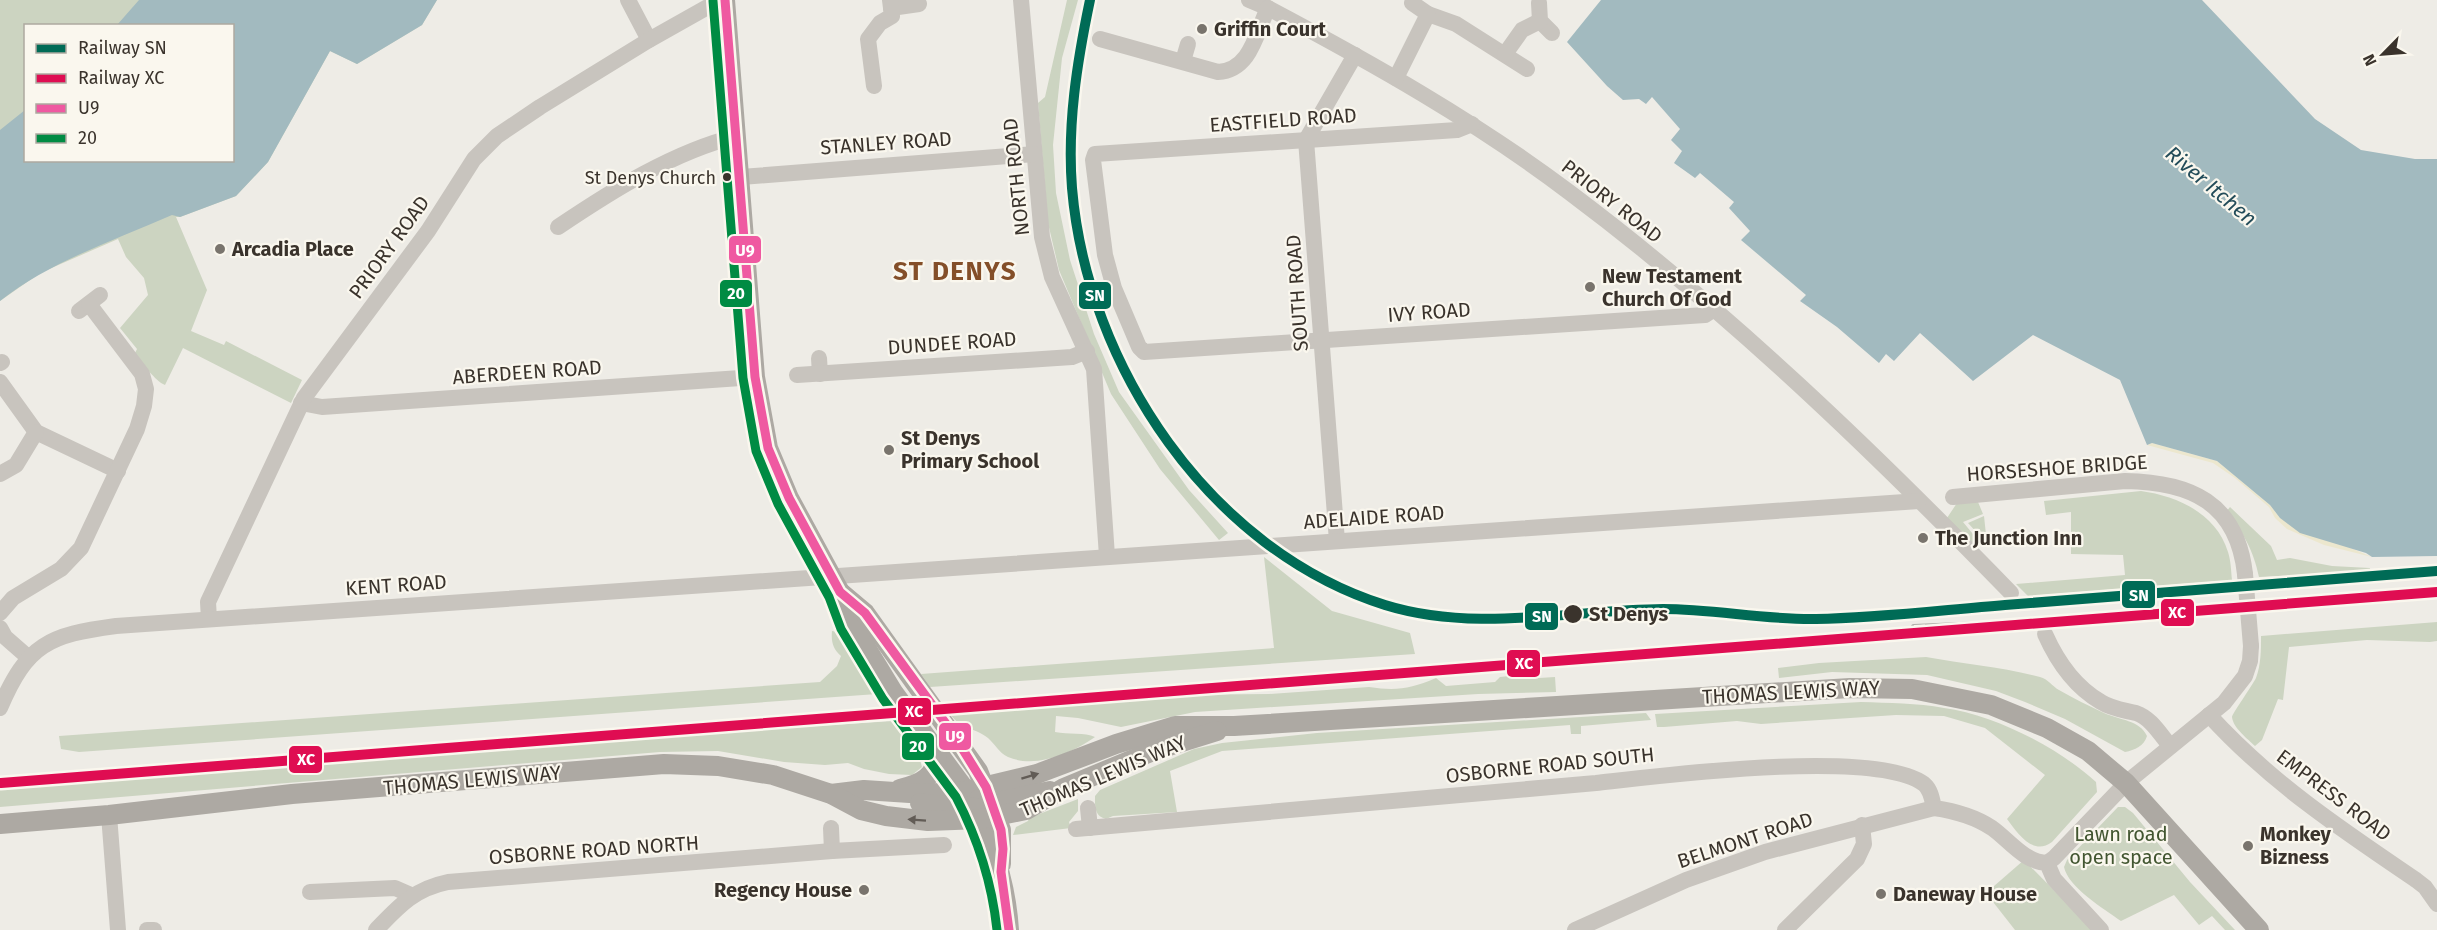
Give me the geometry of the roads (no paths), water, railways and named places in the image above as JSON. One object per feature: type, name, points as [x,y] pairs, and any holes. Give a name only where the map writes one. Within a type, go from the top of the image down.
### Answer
[{"type":"main road","points":[[725,0],[741,177],[755,377],[768,448],[778,474],[836,584],[851,623],[908,713],[937,752],[983,804]]},
{"type":"main road","points":[[836,584],[865,613],[978,771],[983,804],[1000,872],[1009,930]]},
{"type":"main road","name":"THOMAS LEWIS WAY","points":[[831,794],[864,790],[925,794],[983,804],[1037,774],[1175,726],[1234,726],[1830,689],[1912,689],[1991,705],[2018,715],[2088,751],[2126,783],[2259,930]]},
{"type":"main road","name":"THOMAS LEWIS WAY","points":[[0,824],[292,794],[664,764],[746,769],[773,775],[831,794],[861,810],[909,820],[1064,788],[1162,748],[1234,726]]},
{"type":"main road","points":[[889,793],[926,780],[935,767],[937,752]]},
{"type":"street","points":[[628,0],[649,40]]},
{"type":"street","name":"PRIORY ROAD","points":[[209,619],[208,602],[301,403],[340,346],[428,231],[474,159],[485,147],[540,107],[649,40],[720,0]]},
{"type":"street","name":"NORTH ROAD","points":[[1021,0],[1042,237],[1052,276],[1094,369],[1107,556]]},
{"type":"street","name":"PRIORY ROAD","points":[[1249,0],[1268,8],[1396,78],[1472,124],[1569,192],[1714,309],[1862,445],[2011,593]]},
{"type":"street","points":[[1412,3],[1428,14],[1455,24],[1527,69]]},
{"type":"street","points":[[1539,3],[1540,21],[1552,33]]},
{"type":"street","points":[[874,86],[868,39],[880,23],[892,15],[890,4],[919,4]]},
{"type":"street","points":[[1100,39],[1218,72],[1235,69],[1247,55],[1268,8]]},
{"type":"street","points":[[1396,78],[1428,14]]},
{"type":"street","points":[[1505,54],[1522,30],[1540,21]]},
{"type":"street","points":[[1183,61],[1188,44]]},
{"type":"street","points":[[1306,140],[1355,55]]},
{"type":"street","name":"EASTFIELD ROAD","points":[[1144,352],[1139,347],[1128,324],[1105,255],[1093,160],[1095,154],[1457,130],[1472,124]]},
{"type":"street","points":[[558,227],[637,178],[683,155],[737,136]]},
{"type":"street","name":"SOUTH ROAD","points":[[1306,140],[1337,541]]},
{"type":"street","name":"STANLEY ROAD","points":[[741,177],[1034,154]]},
{"type":"street","points":[[0,613],[13,598],[61,570],[71,559],[90,532],[141,417],[146,388],[138,366],[90,303]]},
{"type":"street","name":"IVY ROAD","points":[[1144,352],[1705,315],[1714,309]]},
{"type":"street","name":"DUNDEE ROAD","points":[[797,375],[819,366],[1072,357],[1087,351]]},
{"type":"street","name":"ABERDEEN ROAD","points":[[301,403],[322,407],[755,377]]},
{"type":"street","points":[[0,382],[36,432],[118,471]]},
{"type":"street","points":[[0,474],[16,465],[36,432]]},
{"type":"street","name":"HORSESHOE BRIDGE","points":[[1953,497],[2125,481],[2154,481],[2188,490],[2212,505],[2222,514],[2238,539],[2245,574],[2251,646],[2250,661],[2241,682],[2224,703],[2126,783],[2054,858],[2047,862]]},
{"type":"street","name":"ADELAIDE ROAD","points":[[836,584],[1107,556],[1919,501]]},
{"type":"street","name":"KENT ROAD","points":[[0,708],[9,686],[29,658],[45,643],[75,632],[116,626],[209,619],[836,584]]},
{"type":"street","points":[[0,628],[5,637],[29,658]]},
{"type":"street","points":[[2045,634],[2062,665],[2086,692],[2109,706],[2138,714],[2147,719],[2170,746]]},
{"type":"street","name":"EMPRESS ROAD","points":[[2209,715],[2269,774],[2329,821],[2416,880],[2425,887],[2437,904]]},
{"type":"street","name":"OSBORNE ROAD SOUTH","points":[[1088,808],[1083,829],[1792,766],[1857,767],[1909,778],[1930,790],[1934,808]]},
{"type":"street","points":[[1934,808],[1968,815],[1992,828],[2026,856],[2037,862],[2047,862],[2054,879],[2101,930]]},
{"type":"street","name":"BELMONT ROAD","points":[[1575,930],[1686,880],[1765,852],[1934,808]]},
{"type":"street","points":[[110,814],[118,930]]},
{"type":"street","points":[[1785,930],[1857,859],[1864,844],[1862,825]]},
{"type":"street","points":[[831,828],[832,851]]},
{"type":"street","name":"OSBORNE ROAD NORTH","points":[[376,930],[411,895],[448,882],[832,851],[944,845]]},
{"type":"street","points":[[318,895],[395,888],[411,895]]},
{"type":"street","points":[[147,930],[154,930]]},
{"type":"water","points":[[139,0],[437,0],[422,25],[357,64],[330,51],[268,162],[236,196],[180,217],[172,215],[83,253],[40,274],[0,301],[0,130],[24,111],[24,162],[234,162],[234,24],[118,24]]},
{"type":"water","name":"River Itchen","points":[[1601,0],[2202,0],[2315,119],[2361,150],[2415,159],[2437,159],[2437,556],[2372,557],[2366,553],[2300,533],[2217,461],[2152,443],[2147,445],[2120,380],[2033,335],[1973,381],[1920,333],[1894,361],[1886,354],[1879,363],[1837,327],[1800,301],[1806,295],[1741,240],[1750,231],[1729,208],[1734,202],[1700,173],[1695,178],[1674,163],[1682,151],[1671,140],[1680,129],[1652,97],[1646,104],[1639,99],[1623,100],[1567,42]]},
{"type":"railway","points":[[1914,627],[2163,616],[2253,609]]},
{"type":"rail line","name":"SN","points":[[1090,0],[1074,94],[1071,164],[1072,188],[1083,255],[1103,321],[1131,384],[1168,443],[1213,496],[1264,542],[1322,579],[1385,605],[1453,618],[1523,618],[1663,609],[1816,619],[2437,571]]},
{"type":"rail line","name":"XC","points":[[1,783],[2437,592]]},
{"type":"place","name":"Griffin Court","points":[[1202,29]]},
{"type":"place","name":"St Denys Church","points":[[727,177]]},
{"type":"place","name":"Arcadia Place","points":[[220,249]]},
{"type":"place","name":"New Testament Church Of God","points":[[1590,287]]},
{"type":"place","name":"St Denys Primary School","points":[[889,450]]},
{"type":"place","name":"The Junction Inn","points":[[1923,538]]},
{"type":"place","name":"St Denys","points":[[1573,614]]},
{"type":"place","name":"Monkey Bizness","points":[[2248,846]]},
{"type":"place","name":"Regency House","points":[[864,890]]},
{"type":"place","name":"Daneway House","points":[[1881,894]]},
{"type":"district","name":"ST DENYS","points":[[955,271]]},
{"type":"park label","name":"Lawn road open space","points":[[2121,846]]}]
